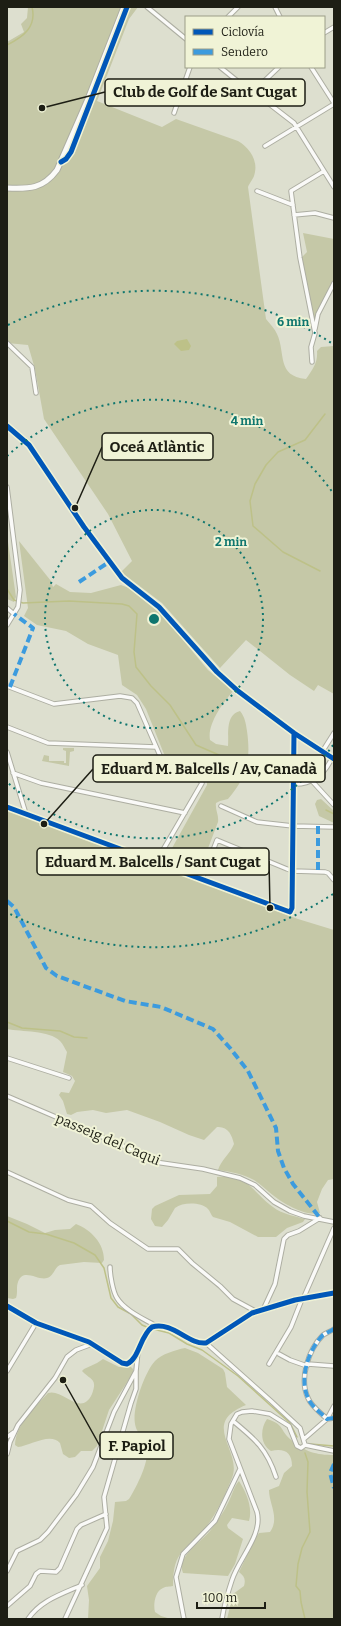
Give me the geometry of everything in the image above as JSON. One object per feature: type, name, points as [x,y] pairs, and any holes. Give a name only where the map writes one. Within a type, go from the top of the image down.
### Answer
[{"type":"street","points":[[7,188],[34,188],[52,178],[57,170],[88,99],[124,7]]},
{"type":"street","points":[[147,7],[185,38]]},
{"type":"street","points":[[229,16],[238,7]]},
{"type":"street","points":[[275,7],[280,16]]},
{"type":"street","points":[[325,32],[334,27]]},
{"type":"street","points":[[174,113],[190,68]]},
{"type":"street","points":[[221,68],[246,88]]},
{"type":"street","points":[[257,88],[278,68]]},
{"type":"street","points":[[265,146],[334,104],[312,68]]},
{"type":"street","points":[[257,88],[250,85],[246,88],[244,94],[248,99],[254,100],[259,96]]},
{"type":"street","points":[[147,87],[179,99]]},
{"type":"street","points":[[257,88],[259,96],[297,126],[334,187]]},
{"type":"street","points":[[315,333],[300,258],[291,191],[324,171]]},
{"type":"street","points":[[257,191],[292,205]]},
{"type":"street","points":[[294,215],[315,213],[334,218]]},
{"type":"street","points":[[312,362],[311,347],[318,314],[334,282]]},
{"type":"street","points":[[7,343],[32,367],[36,393]]},
{"type":"street","points":[[7,426],[29,445],[84,527],[122,578],[159,607],[217,672],[238,691],[294,733],[333,759],[321,775],[312,781],[303,784],[293,784]]},
{"type":"street","points":[[7,487],[20,590],[18,607],[7,625]]},
{"type":"street","points":[[7,608],[14,614]]},
{"type":"street","points":[[7,686],[54,704],[120,696],[132,698],[137,702],[165,768],[172,774],[198,778],[201,780],[201,786],[156,862]]},
{"type":"street","points":[[7,727],[48,743],[156,747]]},
{"type":"street","points":[[7,807],[284,911],[291,911],[293,871],[294,733]]},
{"type":"street","points":[[322,752],[334,733]]},
{"type":"street","points":[[7,752],[26,814]]},
{"type":"street","points":[[13,773],[41,783],[185,813]]},
{"type":"street","points":[[312,781],[334,805]]},
{"type":"street","points":[[220,806],[257,822],[293,826],[334,827]]},
{"type":"street","points":[[202,879],[217,840],[293,871],[325,872],[328,873],[334,880]]},
{"type":"street","points":[[7,1058],[69,1078]]},
{"type":"street","name":"passeig del Caqui","points":[[7,1096],[128,1148],[155,1162],[203,1169],[246,1180],[255,1185],[274,1202],[290,1211],[304,1216],[334,1222]]},
{"type":"street","points":[[7,1172],[68,1200],[91,1206],[110,1223],[148,1248],[178,1249],[233,1299],[257,1312]]},
{"type":"street","points":[[263,1310],[275,1284],[284,1239],[288,1235],[320,1218]]},
{"type":"street","points":[[269,1364],[291,1327],[334,1228]]},
{"type":"street","points":[[110,1268],[110,1275],[117,1298],[152,1327],[168,1328],[197,1342],[206,1343],[271,1400],[300,1428],[305,1445]]},
{"type":"street","points":[[206,1343],[248,1315],[303,1299],[334,1293]]},
{"type":"street","points":[[7,1306],[36,1323],[78,1337],[125,1364],[131,1362],[143,1337],[152,1327]]},
{"type":"street","points":[[7,1371],[36,1323]]},
{"type":"street","points":[[327,1419],[308,1399],[303,1381],[314,1346],[324,1334],[334,1329]]},
{"type":"street","points":[[7,1454],[18,1425],[55,1378],[67,1357],[76,1350],[92,1344]]},
{"type":"street","points":[[65,1619],[107,1528],[104,1497],[136,1389],[139,1346]]},
{"type":"street","points":[[279,1354],[290,1360],[307,1365],[334,1366]]},
{"type":"street","points":[[7,1571],[17,1551],[40,1540],[76,1495],[93,1467],[114,1412],[136,1372]]},
{"type":"street","points":[[304,1439],[327,1419],[334,1406]]},
{"type":"street","points":[[222,1619],[232,1579],[253,1539],[259,1523],[257,1512],[240,1469],[237,1455],[229,1439],[231,1424],[237,1414],[252,1411],[270,1414],[289,1426],[297,1446],[302,1448],[305,1445],[334,1451]]},
{"type":"street","points":[[327,1419],[334,1418]]},
{"type":"street","points":[[233,1421],[256,1439],[271,1461],[276,1477]]},
{"type":"street","points":[[7,1437],[15,1432]]},
{"type":"street","points":[[184,1619],[176,1577],[183,1554],[214,1522],[240,1469]]},
{"type":"street","points":[[7,1606],[30,1586],[36,1574],[40,1571],[56,1572],[60,1568],[77,1529],[81,1525],[106,1514]]},
{"type":"street","points":[[28,1619],[34,1610],[46,1601],[82,1584]]},
{"type":"shaded area","points":[[28,7],[138,7],[129,19],[97,101],[162,127],[176,119],[238,141],[250,151],[254,160],[255,170],[248,187],[266,319],[274,328],[280,341],[286,368],[290,373],[297,377],[306,379],[316,362],[317,351],[321,347],[334,346],[334,694],[318,685],[314,691],[290,675],[246,640],[220,668],[162,603],[121,572],[132,561],[108,514],[44,419],[35,369],[28,345],[7,343],[7,42],[24,32],[21,24],[27,18]]},
{"type":"shaded area","points":[[303,233],[334,239],[334,283],[318,314],[315,333],[302,257],[307,252]]},
{"type":"shaded area","points":[[187,339],[191,346],[189,350],[181,351],[174,344],[177,341]]},
{"type":"shaded area","points":[[7,535],[16,597],[14,602],[7,599]]},
{"type":"shaded area","points":[[19,541],[51,581],[53,587],[56,584],[70,592],[91,593],[121,585],[129,588],[163,616],[208,670],[233,691],[213,721],[210,740],[216,744],[228,746],[230,721],[235,713],[240,711],[247,728],[248,759],[240,783],[228,799],[216,803],[218,822],[199,872],[166,859],[207,785],[205,774],[201,771],[188,771],[180,768],[164,754],[146,709],[137,695],[122,685],[118,655],[88,644],[66,631],[37,625],[24,616],[28,608]]},
{"type":"shaded area","points":[[63,748],[74,748],[74,751],[70,752],[69,766],[42,761],[44,755],[49,756],[49,761],[64,761],[64,763],[66,763],[66,751],[63,750]]},
{"type":"shaded area","points":[[321,799],[334,811],[334,823],[319,816],[315,804],[317,800]]},
{"type":"shaded area","points":[[7,810],[298,919],[334,930],[334,1179],[328,1180],[322,1189],[317,1202],[320,1213],[309,1213],[296,1209],[278,1199],[250,1178],[218,1170],[234,1144],[231,1134],[224,1128],[217,1127],[204,1140],[127,1110],[106,1113],[93,1110],[77,1112],[71,1115],[67,1114],[63,1101],[59,1095],[61,1092],[69,1093],[75,1081],[72,1076],[63,1072],[67,1052],[60,1041],[55,1037],[42,1033],[7,1029]]},
{"type":"shaded area","points":[[217,1177],[228,1177],[243,1181],[280,1211],[305,1219],[303,1222],[287,1228],[276,1237],[258,1237],[230,1222],[213,1217],[209,1210],[201,1205],[187,1204],[175,1208],[162,1227],[155,1226],[151,1219],[152,1209],[155,1206],[179,1195],[210,1194],[217,1186]]},
{"type":"shaded area","points":[[7,1216],[45,1233],[55,1230],[70,1229],[76,1224],[87,1230],[96,1238],[102,1248],[104,1260],[102,1263],[84,1262],[60,1265],[51,1276],[47,1278],[23,1275],[18,1282],[16,1298],[7,1298]]},
{"type":"shaded area","points":[[185,1348],[198,1353],[223,1369],[227,1387],[246,1405],[232,1412],[226,1420],[224,1429],[234,1468],[232,1478],[210,1522],[178,1557],[175,1565],[173,1586],[164,1587],[156,1595],[154,1606],[155,1612],[161,1616],[171,1619],[88,1619],[89,1600],[87,1586],[100,1568],[100,1557],[108,1541],[113,1521],[115,1502],[126,1501],[129,1499],[145,1465],[147,1454],[146,1444],[138,1432],[135,1424],[135,1410],[143,1382],[155,1361],[161,1356]]},
{"type":"shaded area","points":[[103,1359],[119,1367],[130,1366],[133,1369],[133,1373],[109,1410],[97,1446],[92,1451],[81,1451],[75,1457],[69,1458],[63,1454],[60,1443],[51,1439],[40,1440],[18,1447],[15,1445],[16,1437],[22,1423],[48,1393],[60,1394],[77,1403],[88,1401],[94,1389],[94,1382],[82,1371]]},
{"type":"shaded area","points":[[267,1419],[279,1425],[290,1439],[306,1450],[334,1455],[334,1619],[227,1619],[233,1594],[244,1586],[244,1578],[239,1572],[255,1539],[259,1533],[270,1532],[273,1527],[274,1516],[269,1490],[279,1486],[284,1473],[292,1466],[291,1457],[289,1454],[280,1450],[271,1451],[267,1448],[263,1440],[262,1432]]},
{"type":"shaded area","points":[[239,1481],[248,1500],[250,1516],[249,1521],[232,1518],[227,1525],[228,1528],[243,1539],[235,1564],[228,1576],[183,1573],[183,1561],[186,1556],[190,1550],[210,1531],[226,1506]]},
{"type":"waterway","points":[[7,45],[23,35],[31,26],[33,14],[32,7]]},
{"type":"waterway","points":[[320,571],[283,552],[253,526],[250,501],[255,484],[266,465],[278,452],[305,440],[325,414]]},
{"type":"waterway","points":[[7,589],[14,600],[23,603],[69,601],[122,604],[129,606],[137,614],[134,652],[136,667],[151,686],[170,705],[196,745],[219,755],[227,761],[233,774]]},
{"type":"waterway","points":[[326,810],[334,814]]},
{"type":"waterway","points":[[7,1022],[22,1028],[60,1031],[74,1037],[87,1038]]},
{"type":"waterway","points":[[7,1221],[29,1232],[46,1234],[74,1243],[95,1255],[104,1268],[111,1298],[118,1307],[131,1314],[142,1325],[149,1328]]},
{"type":"waterway","points":[[153,1329],[169,1333],[187,1344],[202,1350],[238,1376],[290,1423],[297,1437]]},
{"type":"waterway","points":[[310,1444],[334,1446]]},
{"type":"waterway","points":[[305,1453],[308,1462],[307,1492],[310,1532],[302,1548],[298,1564],[296,1586],[300,1591],[305,1619]]},
{"type":"marked path","points":[[79,582],[109,562]]},
{"type":"marked path","points":[[10,687],[33,628],[14,614]]},
{"type":"marked path","points":[[318,826],[318,871]]},
{"type":"marked path","points":[[7,901],[14,907],[46,968],[57,976],[125,1001],[161,1007],[213,1029],[248,1071],[276,1128],[278,1151],[284,1168],[293,1184],[320,1218]]},
{"type":"marked path","points":[[334,1329],[323,1335],[313,1348],[306,1365],[304,1382],[305,1390],[311,1404],[327,1419],[334,1418]]},
{"type":"marked path","points":[[334,1464],[330,1473],[334,1488]]},
{"type":"cycle path","points":[[61,162],[66,159],[71,152],[127,7]]},
{"type":"cycle path","points":[[7,426],[29,445],[84,527],[122,578],[159,607],[217,672],[238,691],[294,733],[334,759]]},
{"type":"cycle path","points":[[7,807],[290,912],[292,908],[294,733]]},
{"type":"cycle path","points":[[7,1306],[36,1323],[89,1342],[122,1363],[127,1364],[134,1357],[145,1336],[152,1327],[167,1327],[199,1343],[206,1343],[252,1313],[295,1300],[334,1293]]},
{"type":"place","name":"Club de Golf de Sant Cugat","points":[[42,108]]},
{"type":"place","name":"Oceá Atlàntic","points":[[75,508]]},
{"type":"place","name":"Eduard M. Balcells / Av, Canadà","points":[[44,824]]},
{"type":"place","name":"Eduard M. Balcells / Sant Cugat","points":[[270,908]]},
{"type":"place","name":"F. Papiol","points":[[63,1380]]}]
